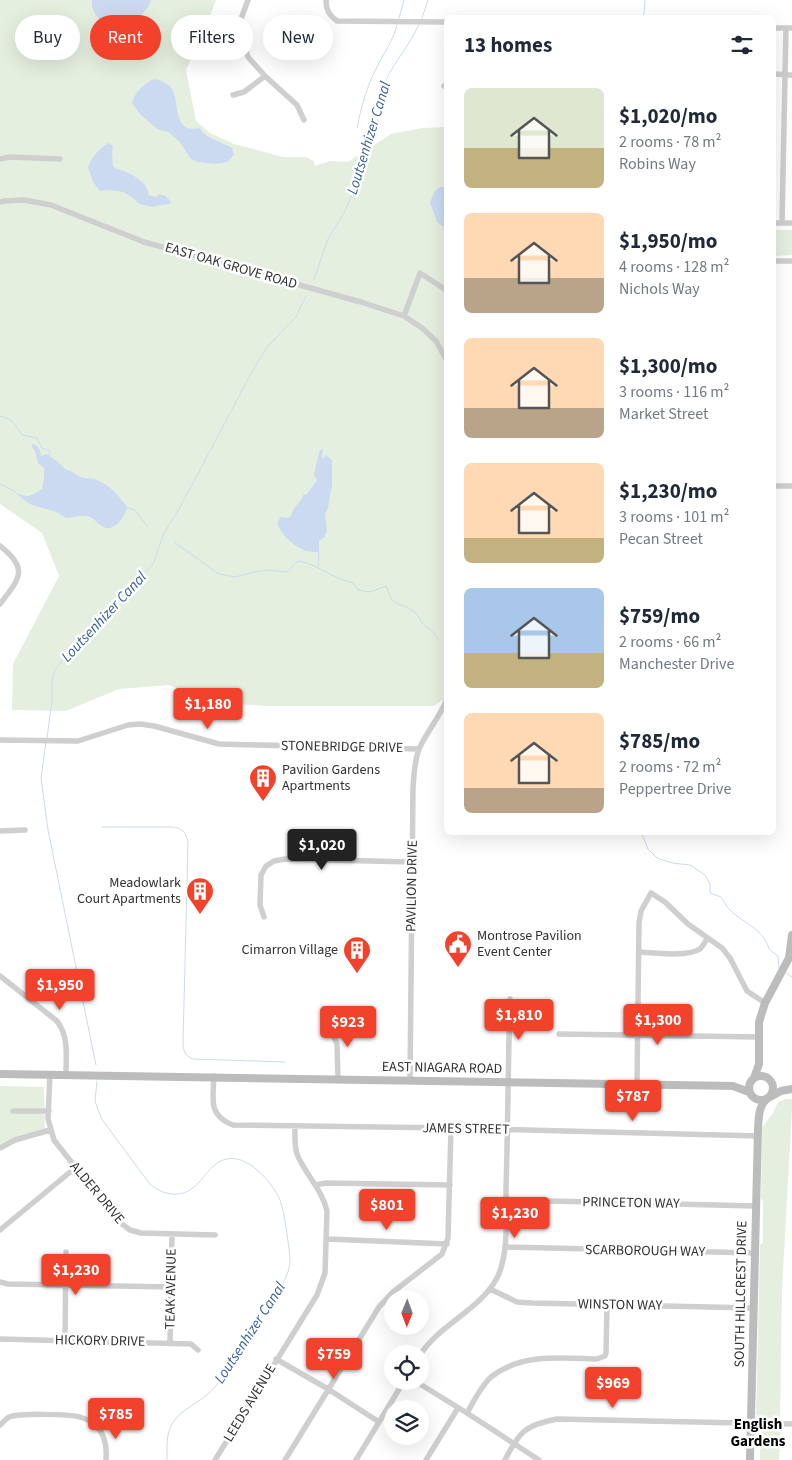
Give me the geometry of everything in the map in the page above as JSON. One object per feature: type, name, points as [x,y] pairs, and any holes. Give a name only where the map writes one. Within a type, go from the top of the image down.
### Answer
[{"type":"street","points":[[248,0],[241,19],[241,36],[248,57],[297,106],[304,120]]},
{"type":"street","points":[[326,0],[326,8],[330,16],[337,21],[444,22]]},
{"type":"street","points":[[776,28],[789,28],[784,75],[782,223]]},
{"type":"street","points":[[776,74],[792,75]]},
{"type":"street","points":[[233,95],[244,92],[265,76]]},
{"type":"street","points":[[784,149],[792,149]]},
{"type":"street","points":[[0,159],[10,157],[60,159]]},
{"type":"street","name":"EAST OAK GROVE ROAD","points":[[0,202],[24,200],[51,205],[144,242],[361,302],[404,316],[422,328],[436,341],[444,355]]},
{"type":"street","points":[[776,223],[792,224]]},
{"type":"street","points":[[776,261],[792,261]]},
{"type":"street","points":[[404,316],[420,273],[444,289]]},
{"type":"street","points":[[776,486],[792,486]]},
{"type":"street","points":[[0,546],[12,555],[19,575],[15,584],[0,604]]},
{"type":"street","name":"PAVILION DRIVE","points":[[410,1080],[414,769],[419,749],[444,706]]},
{"type":"street","name":"STONEBRIDGE DRIVE","points":[[0,740],[78,741],[128,725],[140,724],[219,744],[419,749]]},
{"type":"street","points":[[0,831],[25,830]]},
{"type":"street","points":[[264,917],[260,905],[261,875],[266,866],[274,861],[285,859],[413,862]]},
{"type":"street","points":[[636,1084],[639,924],[641,911],[651,893],[665,902],[707,939],[722,948],[730,958],[747,991],[765,1003]]},
{"type":"street","points":[[792,935],[789,958],[765,1003],[759,1022],[758,1068],[749,1085],[750,1094],[757,1100],[769,1098],[781,1091],[792,1088]]},
{"type":"street","points":[[639,952],[692,952],[701,948],[707,939]]},
{"type":"street","points":[[0,976],[57,1021],[62,1028],[66,1037],[66,1074]]},
{"type":"street","points":[[426,1345],[490,1289],[502,1266],[505,1247],[510,999]]},
{"type":"street","points":[[328,1024],[337,1044],[338,1079]]},
{"type":"street","points":[[559,1034],[758,1037]]},
{"type":"street","points":[[759,1058],[773,1090],[769,1098]]},
{"type":"street","name":"EAST NIAGARA ROAD","points":[[0,1074],[214,1076],[733,1086],[753,1079]]},
{"type":"street","name":"ALDER DRIVE","points":[[50,1074],[50,1130],[54,1140],[117,1220],[130,1230],[141,1233],[215,1235]]},
{"type":"street","name":"JAMES STREET","points":[[214,1076],[216,1114],[223,1121],[233,1125],[758,1132]]},
{"type":"street","points":[[753,1079],[761,1076],[781,1086],[792,1088]]},
{"type":"street","name":"EAST NIAGARA ROAD","points":[[733,1086],[750,1094]]},
{"type":"street","name":"SOUTH HILLCREST DRIVE","points":[[750,1094],[757,1112],[758,1132],[750,1460]]},
{"type":"street","name":"SOUTH HILLCREST DRIVE","points":[[758,1132],[761,1107],[769,1098]]},
{"type":"street","points":[[13,1111],[49,1111]]},
{"type":"street","name":"LEEDS AVENUE","points":[[215,1460],[317,1295],[325,1273],[327,1211],[325,1201],[301,1163],[297,1153],[295,1126]]},
{"type":"street","points":[[285,1460],[379,1306],[393,1292],[442,1254],[447,1244],[451,1128]]},
{"type":"street","points":[[0,1148],[15,1140],[50,1130]]},
{"type":"street","points":[[0,1230],[75,1168]]},
{"type":"street","points":[[315,1185],[326,1183],[450,1185]]},
{"type":"street","name":"PRINCETON WAY","points":[[506,1200],[756,1206]]},
{"type":"street","name":"TEAK AVENUE","points":[[170,1343],[172,1234]]},
{"type":"street","points":[[327,1239],[447,1244]]},
{"type":"street","name":"SCARBOROUGH WAY","points":[[505,1247],[754,1253]]},
{"type":"street","points":[[65,1340],[66,1252]]},
{"type":"street","points":[[0,1282],[8,1284],[171,1287]]},
{"type":"street","name":"WINSTON WAY","points":[[490,1289],[517,1302],[753,1308]]},
{"type":"street","points":[[468,1413],[490,1378],[504,1369],[521,1362],[536,1359],[597,1359],[604,1356],[606,1348],[607,1305]]},
{"type":"street","name":"HICKORY DRIVE","points":[[0,1339],[191,1344],[198,1350]]},
{"type":"street","points":[[276,1359],[328,1389],[379,1422]]},
{"type":"street","points":[[356,1460],[399,1390]]},
{"type":"street","points":[[429,1390],[539,1460]]},
{"type":"street","points":[[426,1460],[458,1408]]},
{"type":"street","points":[[0,1425],[8,1418],[20,1415],[73,1416],[89,1420],[98,1427],[103,1435],[107,1450],[106,1460]]},
{"type":"street","points":[[504,1460],[513,1444],[528,1427],[540,1422],[556,1419],[792,1424]]},
{"type":"green space","points":[[0,0],[216,0],[210,15],[171,15],[171,60],[191,60],[186,70],[196,121],[210,133],[234,144],[283,157],[306,157],[314,161],[315,166],[330,161],[348,162],[391,134],[422,128],[444,127],[444,699],[434,706],[267,706],[210,702],[169,685],[119,689],[66,711],[12,710],[13,664],[59,576],[42,533],[0,504]]},
{"type":"green space","points":[[776,230],[792,230],[792,255],[776,256]]},
{"type":"green space","points":[[0,1086],[44,1087],[45,1129],[17,1137],[0,1146]]},
{"type":"green space","points":[[792,1099],[792,1110],[782,1290],[780,1419],[760,1418],[756,1415],[760,1245],[763,1242],[763,1201],[761,1198],[762,1128],[773,1113],[778,1102]]},
{"type":"green space","points":[[763,1428],[780,1428],[779,1460],[760,1460],[760,1439]]},
{"type":"water","points":[[92,0],[151,0],[148,7],[141,15],[96,15]]},
{"type":"water","points":[[154,79],[160,80],[172,89],[181,123],[185,127],[191,129],[199,128],[207,136],[232,148],[234,155],[227,162],[216,164],[198,162],[191,159],[179,141],[168,132],[157,129],[141,115],[132,103],[133,99],[146,83]]},
{"type":"water","points":[[109,143],[113,146],[113,166],[140,180],[146,186],[149,195],[156,197],[159,194],[166,196],[171,202],[153,207],[139,204],[123,192],[100,191],[93,182],[88,167],[96,153]]},
{"type":"water","points":[[440,187],[444,187],[444,227],[437,222],[430,202],[435,191]]},
{"type":"water","points":[[32,444],[38,447],[41,456],[46,454],[66,470],[83,478],[95,479],[113,491],[127,507],[120,521],[113,527],[106,528],[88,516],[66,518],[26,502],[14,491],[25,496],[34,494],[42,489],[44,477],[44,468],[38,463]]},
{"type":"water","points":[[323,449],[322,458],[326,455],[332,460],[332,485],[328,508],[325,514],[327,531],[324,538],[319,540],[319,552],[309,552],[288,540],[277,522],[281,517],[288,518],[291,516],[303,495],[307,494],[317,480],[314,475],[317,459],[320,450]]},
{"type":"waterway","points":[[399,18],[404,0]]},
{"type":"waterway","name":"Loutsenhizer Canal","points":[[422,18],[428,0]]},
{"type":"waterway","points":[[643,15],[645,0]]},
{"type":"waterway","name":"Loutsenhizer Canal","points":[[314,279],[328,239],[344,213],[360,176],[387,90],[385,82],[419,24]]},
{"type":"waterway","points":[[357,128],[369,85],[397,25]]},
{"type":"waterway","name":"Loutsenhizer Canal","points":[[47,738],[52,700],[52,679],[55,670],[153,564],[164,533],[178,511],[253,370],[267,347],[296,317],[306,296]]},
{"type":"waterway","points":[[0,416],[13,422],[22,435],[37,438],[42,448],[49,450],[48,457]]},
{"type":"waterway","points":[[0,484],[14,491]]},
{"type":"waterway","points":[[125,507],[135,510],[148,527]]},
{"type":"waterway","points":[[174,542],[219,574],[235,577],[267,570],[287,572],[298,561],[353,583],[358,590],[370,592],[386,586],[392,600],[417,614],[422,623],[438,639]]},
{"type":"waterway","points":[[318,567],[319,552]]},
{"type":"waterway","name":"Loutsenhizer Canal","points":[[46,742],[41,778],[48,830],[96,1065]]},
{"type":"waterway","points":[[102,827],[172,827],[183,831],[186,836],[188,842],[183,1043],[186,1054],[192,1059],[285,1062]]},
{"type":"waterway","points":[[642,835],[648,849],[657,858],[672,863],[690,865],[705,875],[710,884],[710,893],[721,897],[735,915],[763,936],[769,949],[778,956],[779,968]]},
{"type":"waterway","points":[[785,972],[792,977]]},
{"type":"waterway","name":"Loutsenhizer Canal","points":[[97,1081],[95,1101],[101,1118],[153,1187],[170,1194],[188,1191],[218,1162],[232,1158],[249,1164],[265,1177],[280,1200],[284,1217],[290,1259],[288,1272],[282,1285],[219,1382],[208,1394],[179,1415],[171,1426],[168,1434],[167,1460]]},
{"type":"place","name":"Pavilion Gardens Apartments","points":[[263,802]]},
{"type":"place","name":"Meadowlark Court Apartments","points":[[200,915]]},
{"type":"place","name":"Montrose Pavilion Event Center","points":[[458,968]]},
{"type":"place","name":"Cimarron Village","points":[[357,974]]},
{"type":"district","name":"English Gardens","points":[[758,1432]]}]
